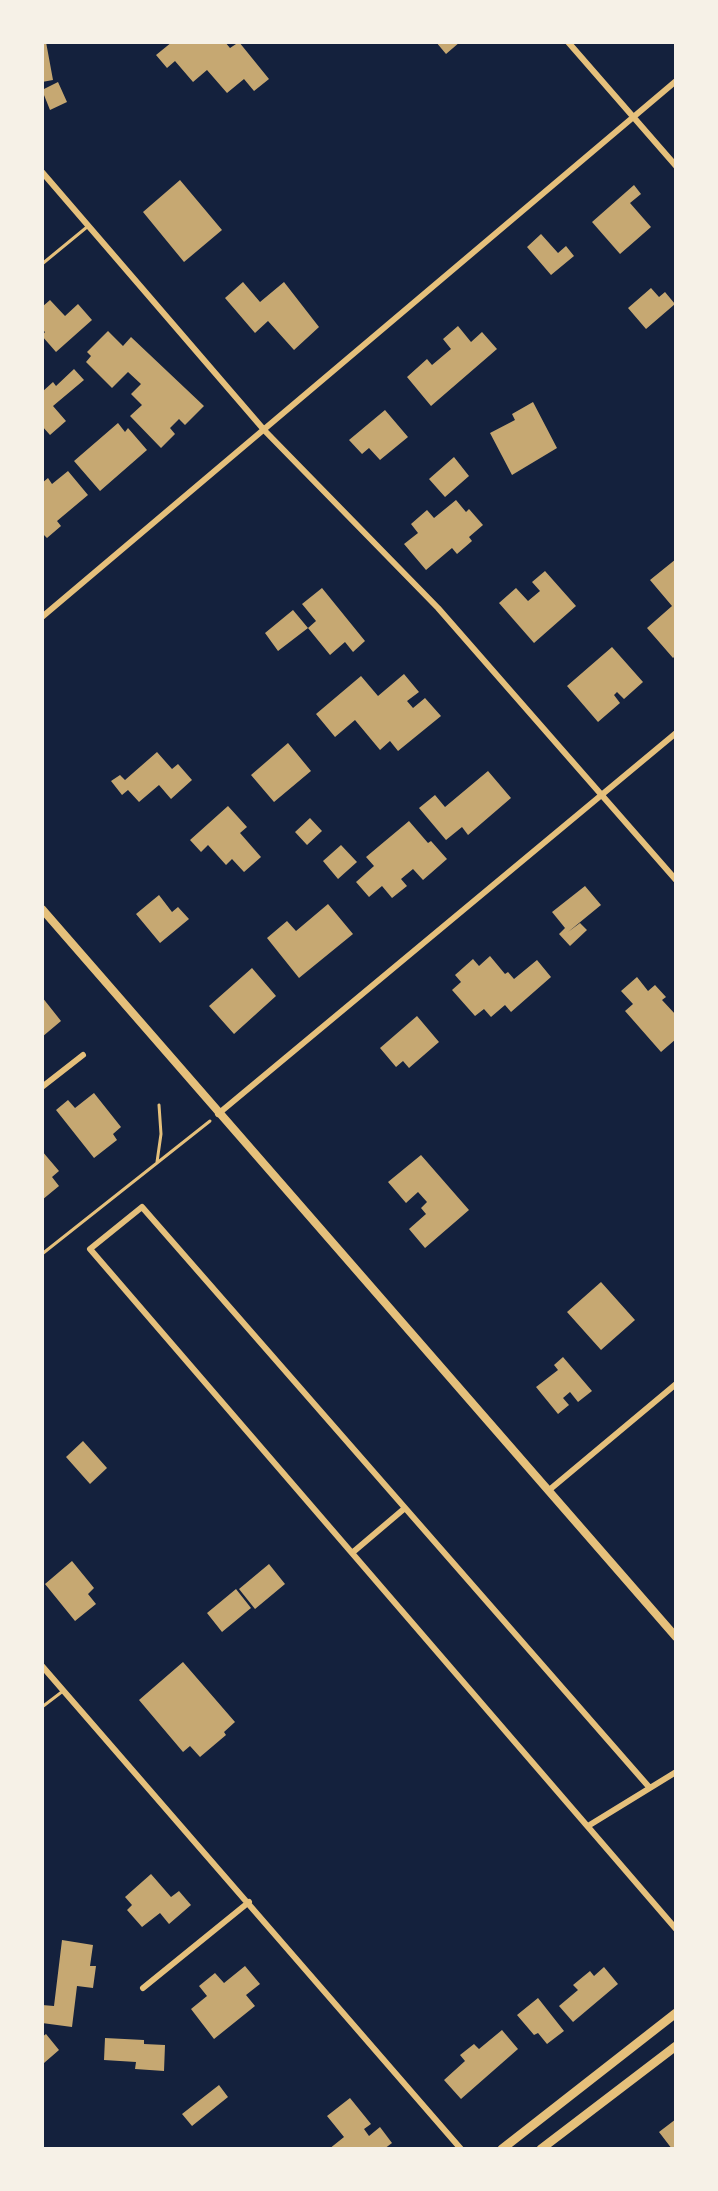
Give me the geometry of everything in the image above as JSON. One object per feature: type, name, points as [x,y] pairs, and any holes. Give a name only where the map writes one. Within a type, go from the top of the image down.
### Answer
[{"type":"main road","points":[[502,2149],[676,2013]]},
{"type":"main road","points":[[541,2149],[676,2046]]},
{"type":"street","points":[[568,42],[676,166]]},
{"type":"street","points":[[42,617],[265,431],[676,81]]},
{"type":"street","points":[[42,172],[265,431],[438,608],[676,880]]},
{"type":"street","points":[[218,1114],[676,733]]},
{"type":"street","points":[[42,909],[218,1114],[676,1637]]},
{"type":"street","points":[[42,1087],[83,1055]]},
{"type":"street","points":[[649,1787],[142,1207],[90,1249],[676,1929]]},
{"type":"street","points":[[548,1491],[676,1384]]},
{"type":"street","points":[[352,1553],[405,1508]]},
{"type":"street","points":[[42,1666],[461,2149]]},
{"type":"street","points":[[588,1826],[676,1772]]},
{"type":"street","points":[[143,1988],[249,1902]]},
{"type":"lane","points":[[42,264],[88,225]]},
{"type":"lane","points":[[42,1707],[63,1691]]},
{"type":"path","points":[[157,1162],[161,1134],[159,1105]]},
{"type":"path","points":[[42,1254],[218,1114]]},
{"type":"building","points":[[42,42],[46,42],[53,80],[42,82]]},
{"type":"building","points":[[172,42],[225,42],[230,48],[239,42],[269,79],[254,91],[244,79],[227,93],[207,70],[193,82],[175,61],[167,68],[156,55]]},
{"type":"building","points":[[436,42],[460,42],[446,54]]},
{"type":"building","points":[[58,82],[67,102],[50,110],[42,90]]},
{"type":"building","points":[[180,180],[222,230],[184,262],[143,212]]},
{"type":"building","points":[[634,185],[641,194],[630,203],[651,227],[620,254],[592,222]]},
{"type":"building","points":[[541,234],[558,253],[566,246],[574,256],[551,275],[527,247]]},
{"type":"building","points":[[243,282],[260,302],[284,282],[319,327],[294,350],[268,321],[255,333],[225,298]]},
{"type":"building","points":[[651,288],[659,297],[665,292],[675,304],[646,329],[628,308]]},
{"type":"building","points":[[50,300],[65,316],[78,304],[92,320],[56,352],[42,336],[45,332],[42,329],[42,307]]},
{"type":"building","points":[[458,326],[471,342],[482,332],[497,349],[431,406],[407,377],[427,359],[432,365],[451,349],[443,339]]},
{"type":"building","points":[[108,331],[123,346],[131,337],[204,406],[185,425],[179,419],[170,428],[175,434],[161,448],[130,416],[142,405],[131,394],[141,384],[128,372],[112,388],[86,362],[91,356],[87,352]]},
{"type":"building","points":[[74,369],[84,380],[53,406],[66,421],[50,435],[42,426],[42,392],[53,382],[56,386]]},
{"type":"building","points":[[533,402],[557,448],[512,475],[490,433],[515,420],[512,414]]},
{"type":"building","points":[[385,410],[408,437],[380,460],[369,448],[362,454],[349,440]]},
{"type":"building","points":[[118,423],[125,432],[128,428],[147,450],[100,491],[74,461]]},
{"type":"building","points":[[454,457],[469,476],[445,497],[429,479]]},
{"type":"building","points":[[68,471],[88,495],[57,521],[61,526],[47,538],[42,533],[42,483],[48,478],[52,484]]},
{"type":"building","points":[[456,500],[466,512],[469,509],[483,525],[469,537],[472,541],[457,554],[452,548],[426,570],[404,544],[418,533],[411,524],[427,510],[434,518]]},
{"type":"building","points":[[676,559],[676,655],[673,658],[647,628],[672,606],[650,580]]},
{"type":"building","points":[[545,571],[576,606],[534,643],[499,603],[516,588],[528,601],[540,591],[532,582]]},
{"type":"building","points":[[322,588],[365,641],[353,652],[345,642],[330,655],[308,628],[316,621],[302,604]]},
{"type":"building","points":[[293,610],[308,628],[278,651],[265,633]]},
{"type":"building","points":[[612,647],[643,682],[624,699],[617,692],[614,695],[620,703],[598,722],[567,686]]},
{"type":"building","points":[[404,674],[419,692],[407,701],[413,708],[425,698],[441,716],[398,751],[390,741],[380,750],[355,720],[335,737],[316,714],[361,676],[378,696]]},
{"type":"building","points":[[288,743],[311,771],[274,802],[251,775]]},
{"type":"building","points":[[157,752],[172,769],[178,764],[192,780],[171,799],[159,785],[139,802],[128,790],[122,795],[111,781],[120,775],[125,780]]},
{"type":"building","points":[[488,771],[511,798],[468,835],[462,827],[446,840],[419,808],[435,795],[445,807]]},
{"type":"building","points":[[228,806],[247,827],[240,833],[261,857],[244,872],[232,859],[226,865],[208,845],[201,852],[190,840]]},
{"type":"building","points":[[310,818],[322,831],[307,845],[295,832]]},
{"type":"building","points":[[409,821],[428,843],[431,841],[447,859],[423,880],[413,869],[401,879],[407,886],[392,898],[382,886],[369,897],[356,882],[374,866],[366,857]]},
{"type":"building","points":[[341,845],[357,862],[338,879],[323,861]]},
{"type":"building","points":[[585,886],[601,905],[568,932],[580,923],[587,930],[570,946],[559,934],[565,928],[552,912]]},
{"type":"building","points":[[159,895],[172,912],[178,907],[189,919],[160,943],[136,914]]},
{"type":"building","points":[[328,904],[353,934],[299,978],[267,938],[287,921],[296,931]]},
{"type":"building","points":[[490,956],[505,974],[508,972],[514,979],[537,960],[551,977],[511,1012],[505,1005],[491,1017],[484,1009],[475,1016],[452,990],[461,982],[455,975],[473,959],[479,966]]},
{"type":"building","points":[[252,968],[276,996],[234,1034],[209,1006]]},
{"type":"building","points":[[637,977],[648,991],[655,985],[666,997],[662,1000],[676,1015],[676,1039],[661,1052],[625,1011],[633,1004],[621,991]]},
{"type":"building","points":[[42,997],[61,1021],[42,1037]]},
{"type":"building","points":[[417,1016],[439,1042],[409,1068],[403,1061],[396,1067],[380,1048]]},
{"type":"building","points":[[94,1093],[121,1127],[113,1134],[117,1140],[94,1158],[56,1110],[68,1100],[75,1108]]},
{"type":"building","points":[[42,1151],[59,1171],[52,1177],[59,1186],[42,1200]]},
{"type":"building","points":[[421,1155],[469,1210],[425,1248],[409,1229],[426,1214],[421,1208],[427,1202],[418,1192],[406,1203],[388,1182]]},
{"type":"building","points":[[601,1282],[635,1320],[601,1350],[567,1312]]},
{"type":"building","points":[[563,1357],[592,1391],[578,1402],[570,1392],[563,1398],[569,1405],[558,1414],[536,1387],[558,1370],[554,1365]]},
{"type":"building","points":[[83,1441],[107,1468],[90,1484],[66,1457]]},
{"type":"building","points":[[72,1561],[94,1588],[88,1594],[96,1604],[75,1621],[45,1584]]},
{"type":"building","points":[[269,1564],[285,1584],[255,1609],[239,1589]]},
{"type":"building","points":[[236,1589],[251,1608],[222,1632],[207,1613]]},
{"type":"building","points":[[183,1662],[235,1722],[224,1732],[226,1735],[200,1757],[190,1746],[183,1752],[139,1700]]},
{"type":"building","points":[[151,1874],[171,1897],[179,1891],[191,1905],[169,1924],[160,1913],[142,1927],[127,1910],[132,1905],[125,1897]]},
{"type":"building","points":[[62,1940],[93,1945],[90,1966],[96,1966],[93,1988],[77,1986],[72,2027],[42,2023],[42,2005],[54,2006]]},
{"type":"building","points":[[245,1966],[260,1984],[246,1995],[255,2006],[214,2039],[191,2009],[207,1996],[199,1986],[215,1973],[224,1983]]},
{"type":"building","points":[[604,1967],[618,1984],[573,2022],[559,2006],[578,1990],[573,1985],[590,1971],[594,1976]]},
{"type":"building","points":[[538,1998],[564,2031],[547,2044],[538,2033],[534,2035],[517,2015]]},
{"type":"building","points":[[502,2030],[518,2049],[461,2099],[444,2080],[465,2061],[460,2055],[474,2044],[479,2049]]},
{"type":"building","points":[[46,2034],[59,2050],[44,2063],[42,2037]]},
{"type":"building","points":[[105,2038],[144,2040],[144,2044],[165,2045],[164,2071],[135,2069],[136,2062],[104,2060]]},
{"type":"building","points":[[219,2085],[228,2097],[192,2126],[182,2114]]},
{"type":"building","points":[[350,2098],[371,2124],[364,2129],[369,2136],[380,2127],[392,2143],[384,2149],[329,2149],[344,2137],[327,2116]]},
{"type":"building","points":[[676,2119],[676,2149],[672,2149],[659,2132]]}]
